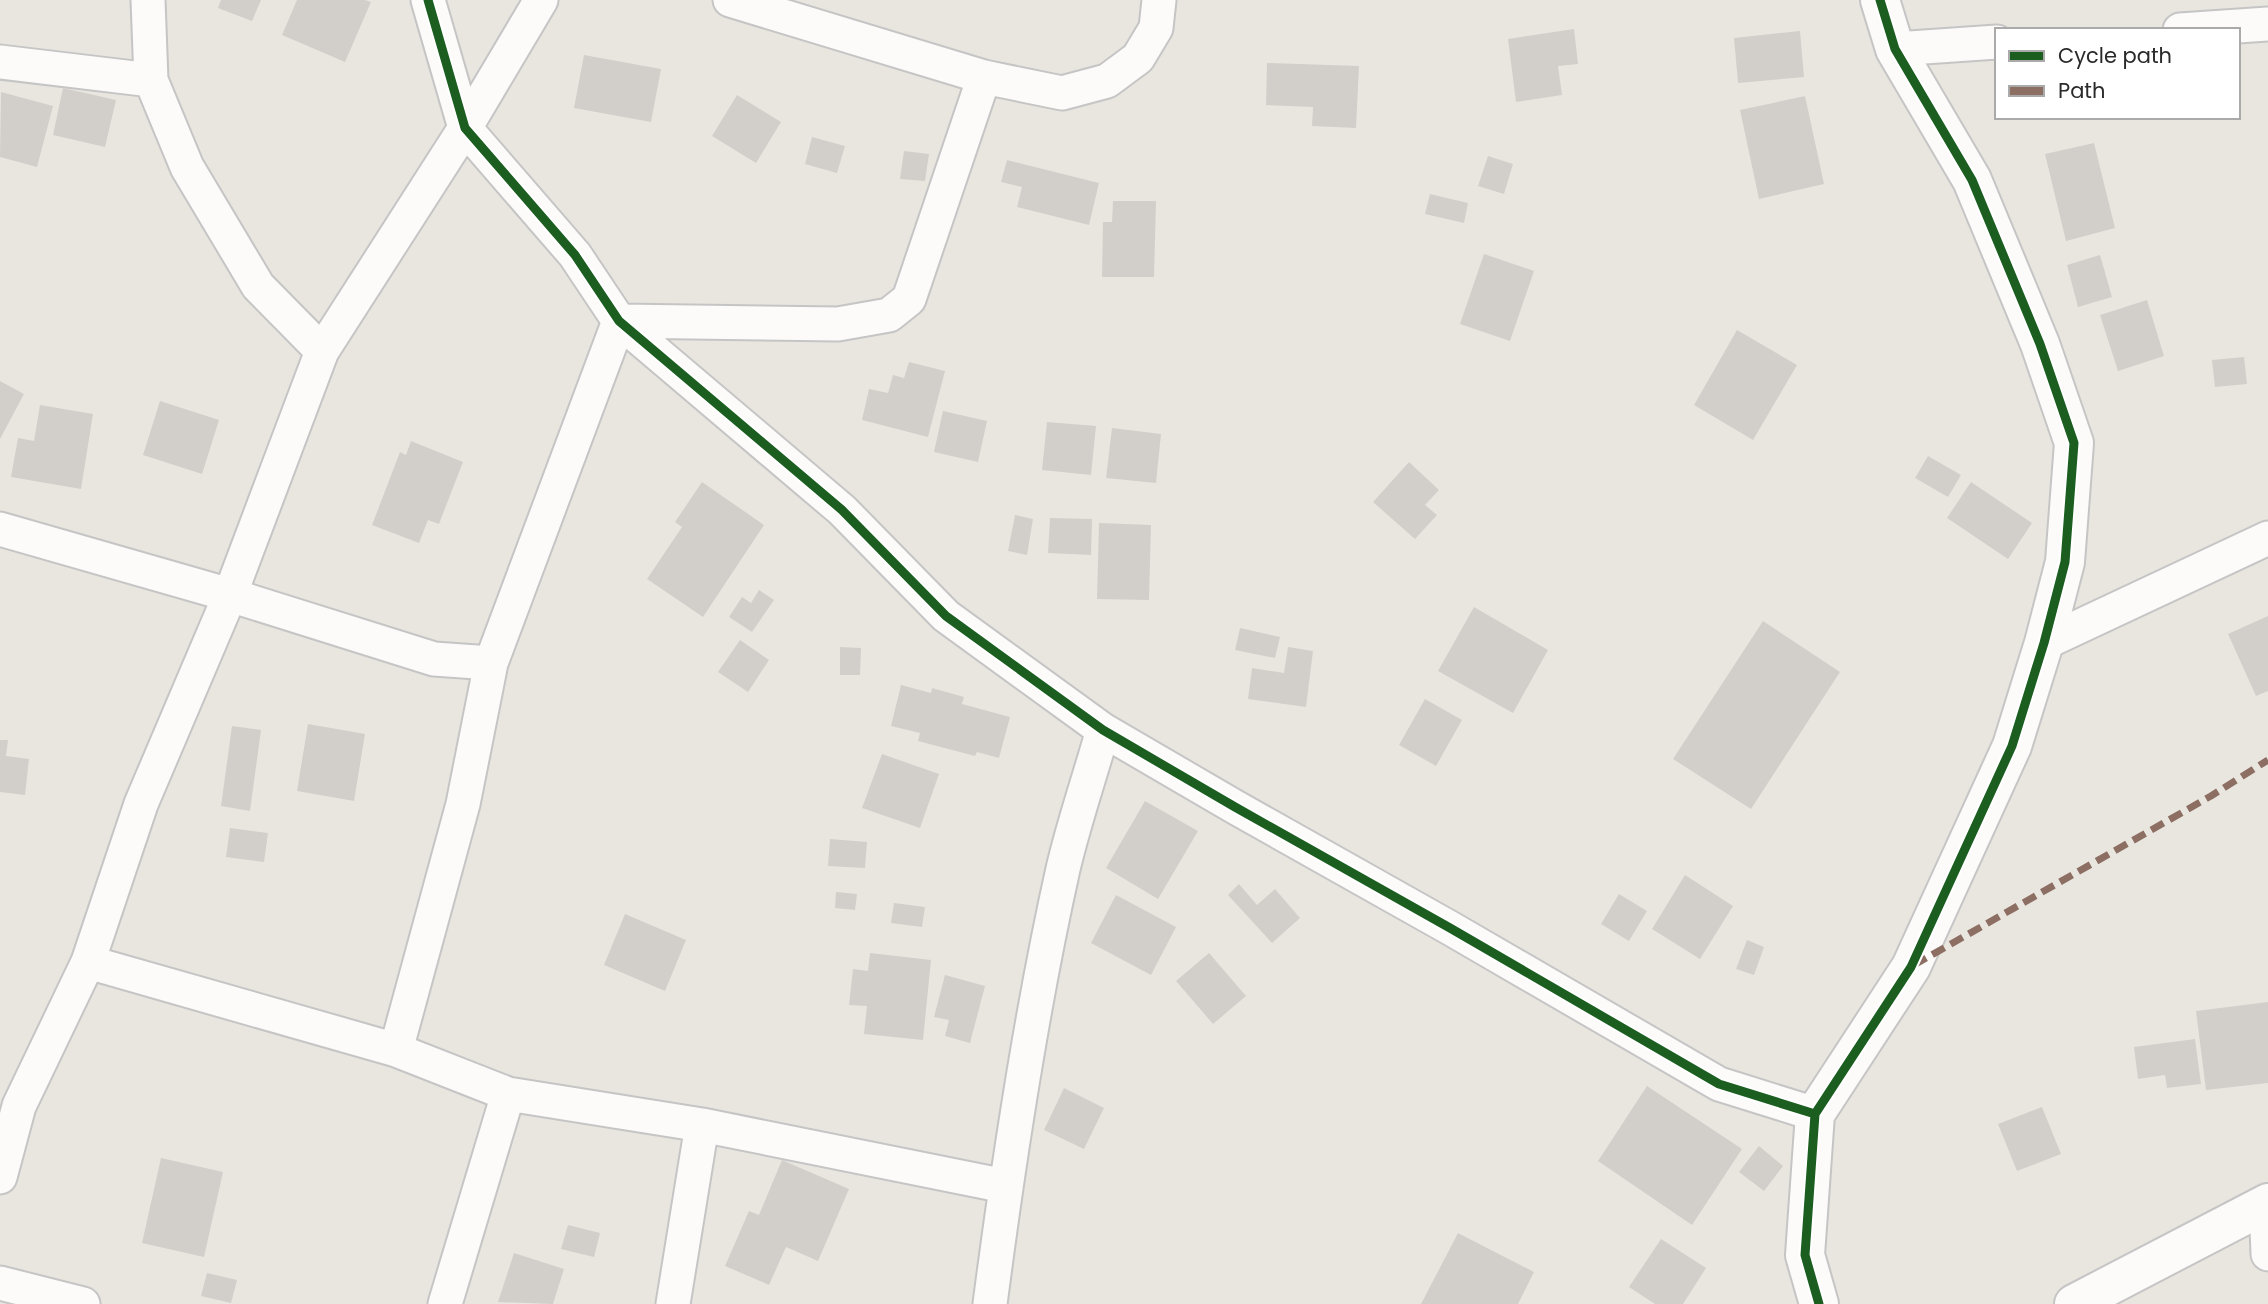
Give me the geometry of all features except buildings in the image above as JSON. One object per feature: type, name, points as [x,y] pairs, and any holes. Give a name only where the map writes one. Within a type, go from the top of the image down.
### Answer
[{"type":"street","points":[[148,0],[151,80],[187,167],[258,286],[322,351]]},
{"type":"street","points":[[428,0],[465,128],[575,255],[619,321],[842,510],[946,615],[1103,730],[1719,1084],[1815,1114]]},
{"type":"street","points":[[0,1177],[19,1106],[88,962],[141,804],[230,595],[322,351],[465,128],[541,0]]},
{"type":"street","points":[[730,0],[984,77],[1062,93],[1107,81],[1138,58],[1156,28],[1159,0]]},
{"type":"street","points":[[1819,1304],[1805,1255],[1815,1114],[1911,967],[2011,746],[2044,643],[2065,562],[2074,443],[2040,344],[1972,180],[1895,49],[1880,0]]},
{"type":"street","points":[[2209,28],[2268,24]]},
{"type":"street","points":[[1895,49],[1995,42]]},
{"type":"street","points":[[0,62],[151,80]]},
{"type":"street","points":[[619,321],[838,324],[890,315],[909,299],[984,77]]},
{"type":"street","points":[[396,1050],[463,804],[491,663],[619,321]]},
{"type":"street","points":[[0,529],[230,595],[434,659],[491,663]]},
{"type":"street","points":[[2044,643],[2268,538]]},
{"type":"street","points":[[990,1304],[1005,1186],[1064,867],[1103,730]]},
{"type":"street","points":[[88,962],[396,1050],[508,1094],[702,1125],[1005,1186]]},
{"type":"street","points":[[445,1304],[508,1094]]},
{"type":"street","points":[[673,1304],[702,1125]]},
{"type":"street","points":[[2074,1304],[2267,1203],[2268,1254]]},
{"type":"street","points":[[0,1283],[83,1304]]},
{"type":"marked path","points":[[1914,965],[2211,796],[2268,760]]},
{"type":"cycle path","points":[[428,0],[465,128],[575,255],[619,321],[842,510],[946,616],[1103,730],[1235,807],[1719,1084],[1815,1114]]},
{"type":"cycle path","points":[[1819,1304],[1805,1255],[1815,1114],[1911,967],[2012,746],[2044,643],[2065,562],[2074,443],[2040,344],[1972,180],[1895,49],[1880,0]]}]
